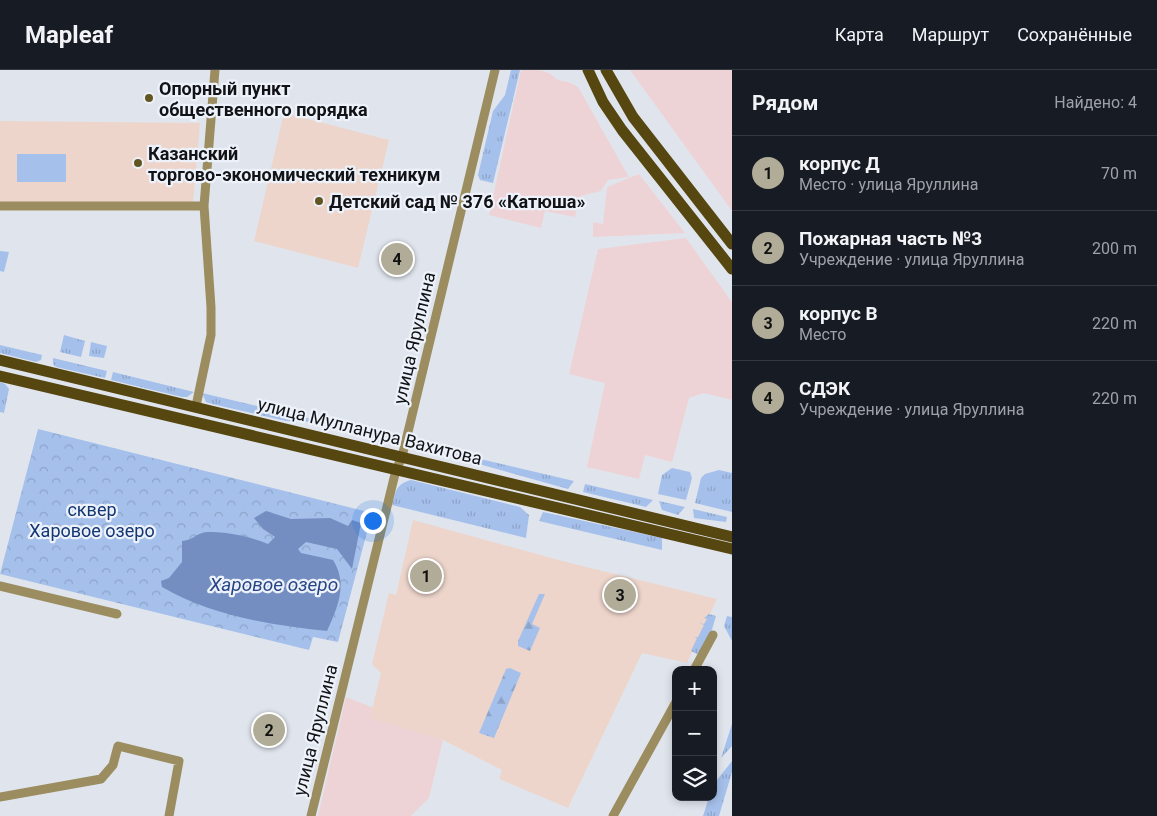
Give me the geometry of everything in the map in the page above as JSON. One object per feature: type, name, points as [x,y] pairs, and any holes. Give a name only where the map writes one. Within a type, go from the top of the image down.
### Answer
[{"type":"main road","points":[[588,70],[603,102],[622,130],[732,269]]},
{"type":"main road","points":[[606,70],[634,117],[732,244]]},
{"type":"main road","name":"улица Мулланура Вахитова","points":[[0,360],[732,537]]},
{"type":"main road","name":"улица Мулланура Вахитова","points":[[0,376],[732,549]]},
{"type":"street","points":[[196,406],[211,335],[211,307],[204,206],[215,70]]},
{"type":"street","name":"улица Яруллина","points":[[311,816],[396,470],[402,457],[495,70]]},
{"type":"street","points":[[0,206],[204,206]]},
{"type":"street","points":[[0,586],[117,614]]},
{"type":"street","points":[[696,666],[713,635]]},
{"type":"street","points":[[613,816],[672,709]]},
{"type":"street","points":[[0,797],[101,779],[113,765],[118,746],[179,761],[168,816]]},
{"type":"shaded area","points":[[521,70],[539,70],[549,73],[558,80],[578,87],[629,177],[608,180],[601,191],[580,196],[575,217],[545,211],[541,228],[489,215]]},
{"type":"shaded area","points":[[630,70],[732,70],[732,211]]},
{"type":"shaded area","name":"Детский сад № 376 «Катюша»","points":[[284,113],[389,140],[358,268],[254,241]]},
{"type":"shaded area","points":[[0,121],[200,123],[193,202],[0,202]]},
{"type":"shaded area","points":[[639,174],[685,233],[593,237],[593,222],[603,224],[607,187]]},
{"type":"shaded area","points":[[686,238],[732,302],[732,400],[704,393],[689,398],[672,462],[645,455],[639,479],[587,467],[605,383],[569,374],[598,249]]},
{"type":"shaded area","points":[[413,520],[566,562],[717,599],[687,663],[642,653],[568,808],[499,779],[502,770],[443,740],[370,718],[381,673],[372,664],[389,593],[396,595]]},
{"type":"shaded area","points":[[346,697],[374,708],[370,718],[443,740],[429,798],[411,816],[318,816]]},
{"type":"green space","points":[[511,70],[520,70],[493,183],[480,180],[478,175],[493,111],[505,95]]},
{"type":"green space","points":[[17,154],[66,154],[66,182],[17,182]]},
{"type":"green space","points":[[0,251],[9,252],[4,272],[0,271]]},
{"type":"green space","points":[[64,335],[85,341],[81,357],[60,352]]},
{"type":"green space","points":[[91,342],[107,346],[104,358],[89,356]]},
{"type":"green space","points":[[0,345],[42,355],[41,360],[36,362],[0,353]]},
{"type":"green space","points":[[53,358],[107,371],[105,378],[56,367],[53,364]]},
{"type":"green space","points":[[113,372],[194,392],[187,397],[182,397],[111,380]]},
{"type":"green space","points":[[0,382],[9,389],[4,413],[0,412]]},
{"type":"green space","points":[[202,393],[312,419],[312,422],[286,421],[212,404],[206,402]]},
{"type":"green space","name":"сквер Харовое озеро","points":[[38,429],[372,513],[338,642],[313,637],[309,650],[0,574]]},
{"type":"green space","points":[[354,429],[399,438],[386,444],[353,433]]},
{"type":"green space","points":[[438,449],[574,481],[568,489],[440,453]]},
{"type":"green space","points":[[672,468],[690,472],[692,478],[686,500],[658,494],[662,475]]},
{"type":"green space","points":[[719,470],[732,473],[732,512],[695,503],[701,478],[705,474]]},
{"type":"green space","points":[[411,480],[520,507],[529,515],[526,538],[392,505],[399,486]]},
{"type":"green space","points":[[585,484],[653,500],[646,507],[583,492]]},
{"type":"green space","points":[[659,501],[685,507],[678,515],[662,510]]},
{"type":"green space","points":[[693,509],[727,517],[726,522],[694,518]]},
{"type":"green space","points":[[543,512],[662,538],[662,550],[539,521]]},
{"type":"green space","points":[[539,594],[545,594],[532,624],[540,628],[530,651],[518,646],[518,641]]},
{"type":"green space","points":[[709,614],[716,616],[711,633],[699,655],[691,651],[697,638],[694,637],[698,637],[704,625],[699,623],[704,624],[707,619],[704,618]]},
{"type":"green space","points":[[727,616],[732,617],[732,641],[724,626]]},
{"type":"green space","points":[[510,668],[521,673],[494,738],[479,733],[506,669]]},
{"type":"green space","points":[[732,724],[732,746],[721,758]]},
{"type":"green space","points":[[732,761],[732,772],[719,816],[703,816],[708,801],[717,801],[717,780]]},
{"type":"water","name":"Харовое озеро","points":[[266,511],[291,519],[330,518],[348,526],[352,520],[361,523],[352,569],[337,549],[306,542],[298,549],[301,553],[333,560],[338,569],[341,587],[340,596],[327,631],[242,618],[201,605],[162,587],[161,581],[169,578],[182,562],[182,541],[189,540],[201,533],[231,534],[268,544],[275,537],[263,529],[254,518]]},
{"type":"place","name":"Опорный пункт общественного порядка","points":[[149,98]]},
{"type":"place","name":"Казанский торгово-экономический техникум","points":[[138,163]]},
{"type":"place","name":"Детский сад № 376 «Катюша»","points":[[319,201]]},
{"type":"place","name":"СДЭК","points":[[397,259]]},
{"type":"place","name":"корпус Д","points":[[426,576]]},
{"type":"place","name":"корпус В","points":[[620,595]]},
{"type":"place","name":"Пожарная часть №3","points":[[269,730]]}]
